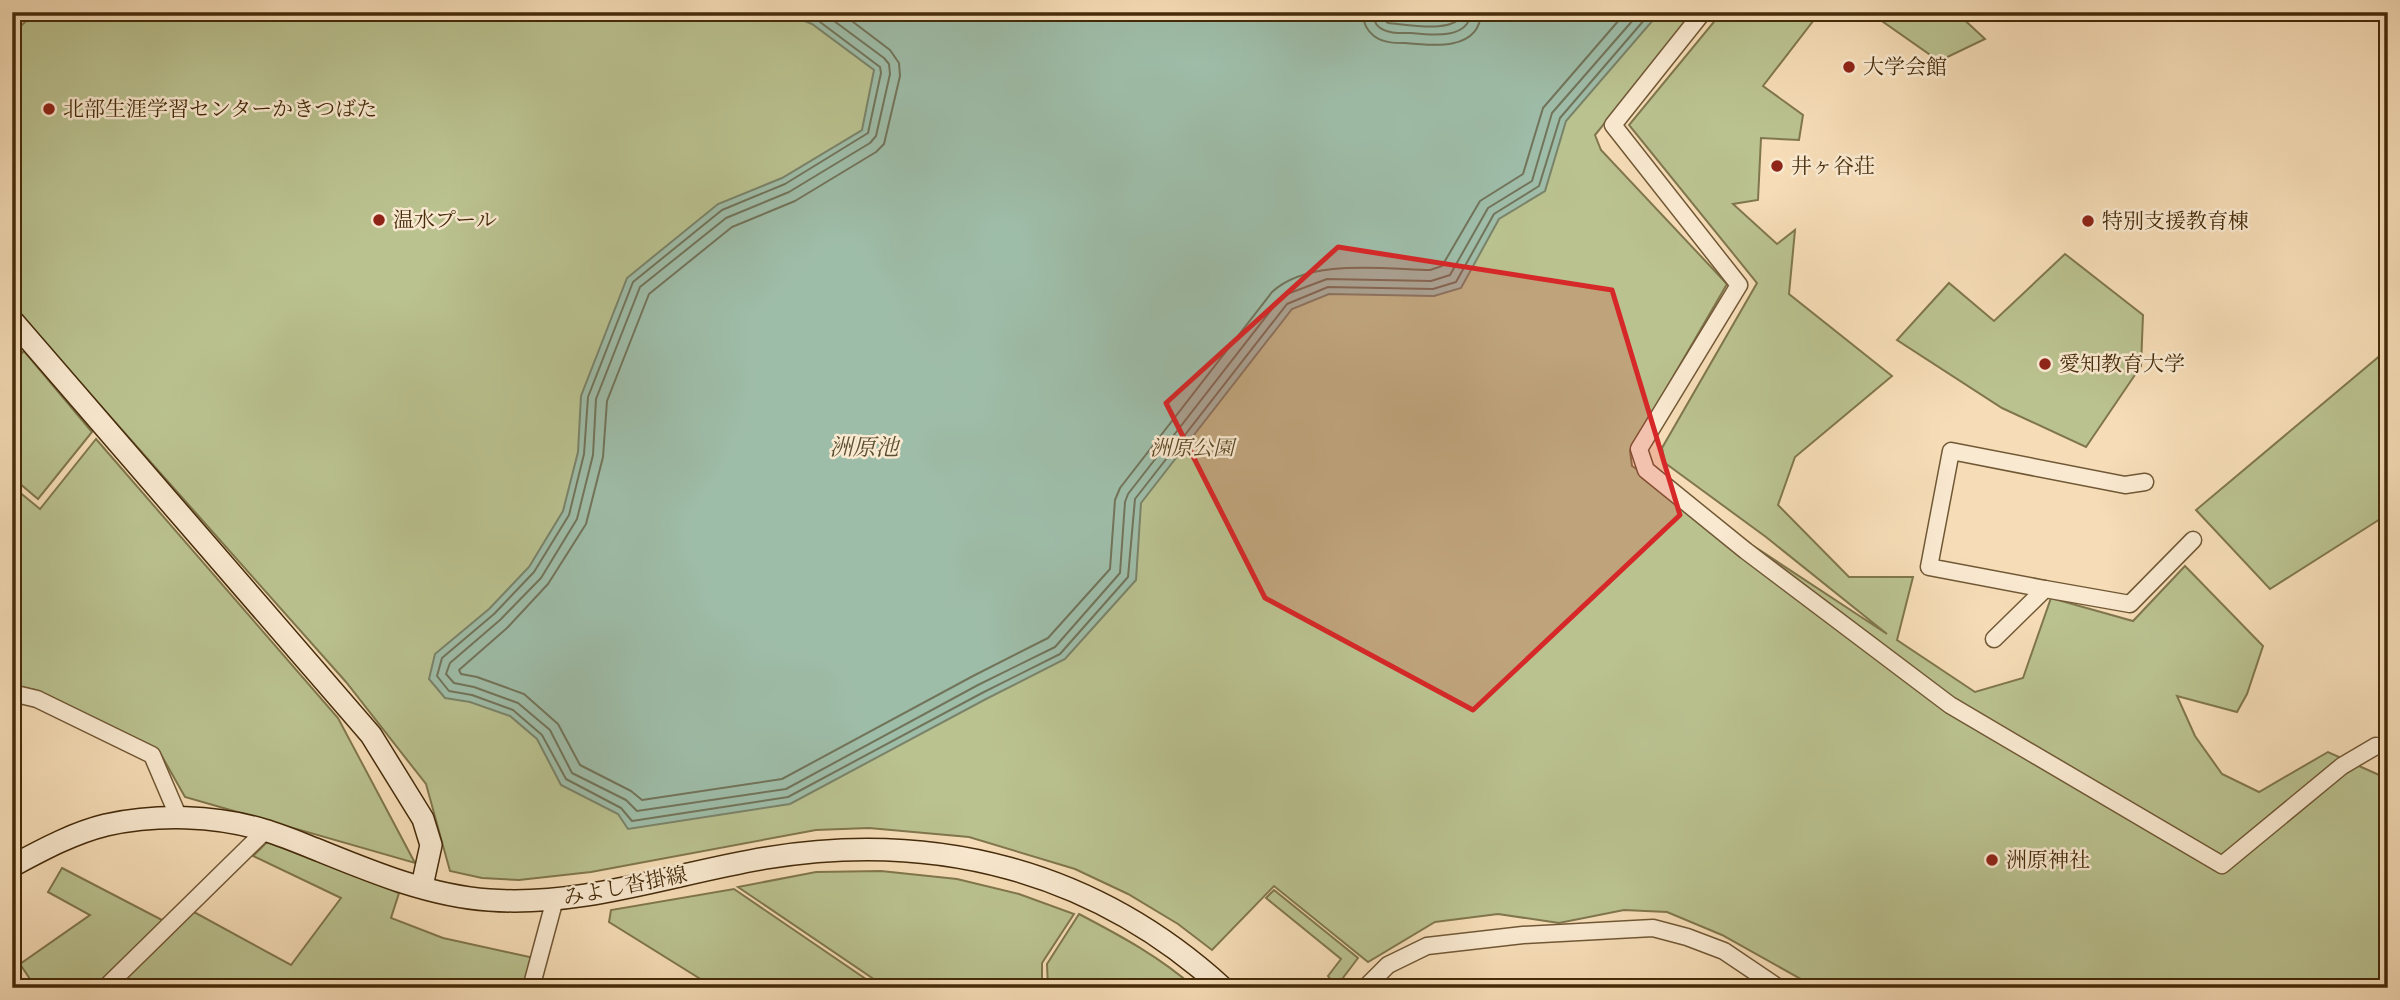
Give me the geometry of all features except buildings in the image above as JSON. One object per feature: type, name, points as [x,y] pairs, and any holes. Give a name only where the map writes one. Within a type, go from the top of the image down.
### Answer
[{"type":"main road","points":[[12,320],[371,735],[423,818],[431,845],[422,886]]},
{"type":"main road","name":"みよし沓掛線","points":[[12,866],[53,844],[104,826],[147,818],[231,822],[266,830],[384,876],[455,895],[522,902],[555,899],[766,858],[832,850],[894,849],[947,854],[1030,874],[1079,892],[1162,937],[1223,988]]},
{"type":"street","points":[[1703,12],[1613,125],[1739,285],[1639,449],[1646,470],[1746,551],[1950,705],[2222,865],[2342,766],[2376,746],[2388,748]]},
{"type":"street","points":[[2146,482],[2125,485],[1951,451],[1929,567],[2130,604],[2193,540]]},
{"type":"street","points":[[1994,639],[2045,589]]},
{"type":"street","points":[[12,693],[37,699],[152,755],[179,818]]},
{"type":"street","points":[[111,986],[266,830]]},
{"type":"street","points":[[531,988],[555,899]]},
{"type":"street","points":[[1365,988],[1388,965],[1427,946],[1523,935],[1653,928],[1724,951],[1779,988]]},
{"type":"highlighted area","points":[[1338,247],[1612,290],[1680,515],[1473,710],[1265,598],[1166,403]]},
{"type":"green space","name":"洲原公園","points":[[36,12],[1695,12],[1595,135],[1601,150],[1727,284],[1630,451],[1632,466],[1887,634],[1766,537],[1665,463],[1662,448],[1757,283],[1629,125],[1722,12],[1820,12],[1763,86],[1803,115],[1799,140],[1761,138],[1758,200],[1733,204],[1777,244],[1795,230],[1789,294],[1892,376],[1795,457],[1778,505],[1849,577],[1913,577],[1897,640],[1975,692],[2023,678],[2051,598],[2133,621],[2185,566],[2263,646],[2247,694],[2237,712],[2177,696],[2195,736],[2222,774],[2259,792],[2328,752],[2388,779],[2388,988],[1817,988],[1722,935],[1667,912],[1624,910],[1559,923],[1498,914],[1435,922],[1368,962],[1274,886],[1212,950],[1178,924],[1128,894],[1075,869],[969,837],[869,828],[816,830],[591,872],[519,880],[482,878],[450,871],[426,784],[346,682],[12,306],[12,34]]},
{"type":"green space","points":[[1869,12],[1956,12],[1985,39],[1939,61]]},
{"type":"green space","points":[[2065,254],[2143,315],[2141,366],[2086,447],[2002,408],[1897,340],[1949,283],[1994,321]]},
{"type":"green space","points":[[2388,349],[2388,514],[2270,589],[2196,510]]},
{"type":"green space","points":[[24,351],[92,432],[38,499],[12,477],[12,363]]},
{"type":"green space","points":[[96,439],[338,718],[415,863],[185,797],[159,751],[35,690],[12,685],[12,486],[40,509]]},
{"type":"green space","points":[[267,842],[399,893],[391,918],[443,938],[534,958],[525,988],[129,988],[122,982],[194,912],[291,965],[341,898],[253,856]]},
{"type":"green space","points":[[62,868],[164,921],[96,988],[36,988],[20,964],[90,915],[48,892]]},
{"type":"green space","points":[[881,871],[957,879],[1019,894],[1074,914],[1042,963],[1042,988],[887,988],[738,887],[816,872]]},
{"type":"green space","points":[[734,889],[879,988],[715,988],[609,922],[611,910]]},
{"type":"green space","points":[[1274,890],[1358,958],[1336,987],[1328,976],[1341,959],[1266,898]]},
{"type":"green space","points":[[1079,914],[1154,957],[1195,988],[1048,988],[1047,964]]},
{"type":"water","name":"洲原池","points":[[782,12],[1351,12],[1437,20],[1468,12],[1660,12],[1566,121],[1545,191],[1499,219],[1461,288],[1434,296],[1329,294],[1292,309],[1141,503],[1136,580],[1065,659],[790,804],[628,829],[618,814],[561,785],[537,739],[510,716],[470,702],[445,698],[429,679],[435,654],[489,609],[529,567],[563,511],[578,452],[581,396],[627,278],[718,204],[782,178],[862,130],[874,70],[812,24]]},
{"type":"place","name":"大学会館","points":[[1849,67]]},
{"type":"place","name":"北部生涯学習センターかきつばた","points":[[49,109]]},
{"type":"place","name":"井ヶ谷荘","points":[[1777,166]]},
{"type":"place","name":"温水プール","points":[[379,220]]},
{"type":"place","name":"特別支援教育棟","points":[[2088,221]]},
{"type":"place","name":"愛知教育大学","points":[[2045,364]]},
{"type":"place","name":"洲原神社","points":[[1992,860]]}]
